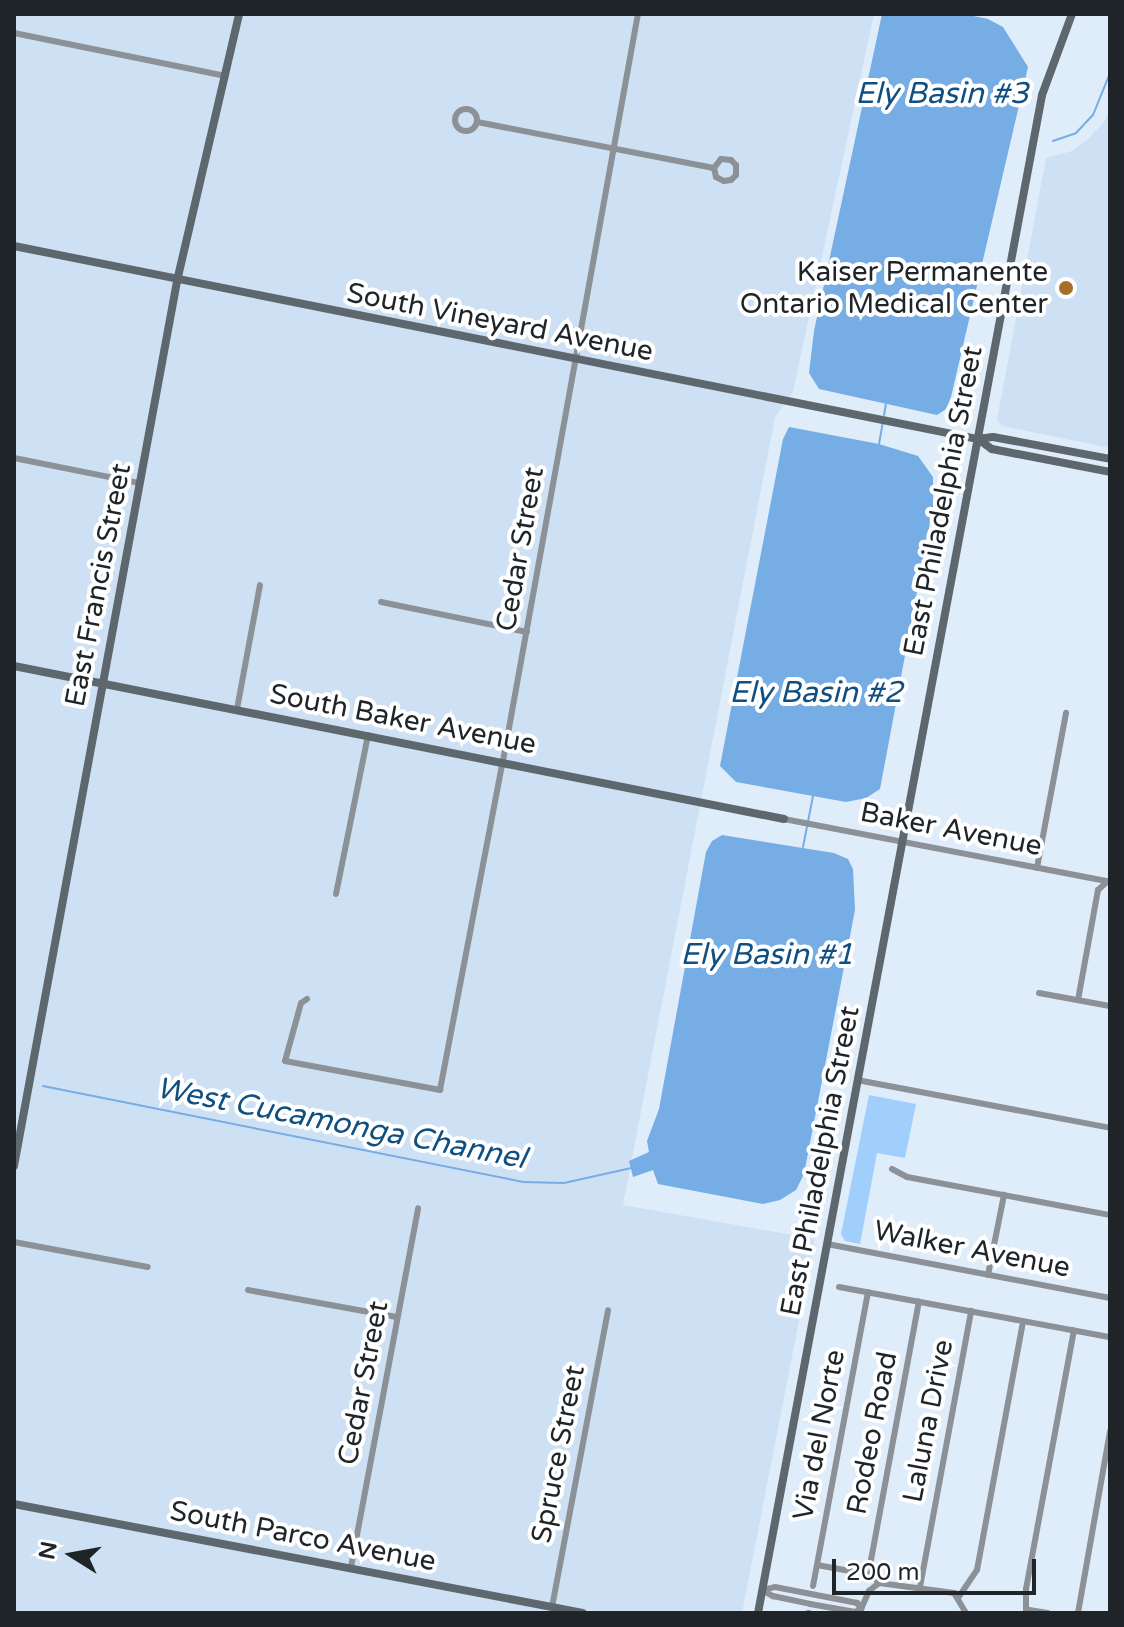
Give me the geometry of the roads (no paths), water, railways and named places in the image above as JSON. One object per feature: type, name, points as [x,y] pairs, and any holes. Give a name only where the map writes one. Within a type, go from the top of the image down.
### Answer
[{"type":"street","name":"East Francis Street","points":[[14,1166],[177,281],[239,14]]},
{"type":"street","name":"Cedar Street","points":[[307,999],[301,1003],[285,1061],[440,1090],[527,632],[638,14]]},
{"type":"street","name":"East Philadelphia Street","points":[[758,1613],[1042,95],[1072,14]]},
{"type":"street","points":[[14,33],[226,76]]},
{"type":"street","points":[[477,122],[714,168]]},
{"type":"street","name":"South Vineyard Avenue","points":[[14,246],[977,439],[993,437],[1110,459]]},
{"type":"street","name":"South Vineyard Avenue","points":[[977,439],[992,449],[1110,472]]},
{"type":"street","points":[[14,458],[139,483]]},
{"type":"street","points":[[237,709],[260,585]]},
{"type":"street","points":[[381,602],[527,632]]},
{"type":"street","name":"South Baker Avenue","points":[[14,666],[784,819]]},
{"type":"street","points":[[1037,868],[1066,713]]},
{"type":"street","points":[[336,894],[368,735]]},
{"type":"street","name":"Baker Avenue","points":[[784,819],[1109,881]]},
{"type":"street","points":[[1078,1000],[1098,890],[1109,881]]},
{"type":"street","points":[[1039,993],[1110,1006]]},
{"type":"street","points":[[857,1080],[1110,1128]]},
{"type":"street","points":[[892,1169],[907,1177],[1110,1215]]},
{"type":"street","points":[[988,1275],[1004,1195]]},
{"type":"street","name":"Cedar Street","points":[[351,1567],[418,1208]]},
{"type":"street","points":[[14,1242],[148,1267]]},
{"type":"street","name":"Walker Avenue","points":[[827,1244],[1110,1298]]},
{"type":"street","points":[[839,1287],[1110,1337]]},
{"type":"street","points":[[248,1290],[397,1317]]},
{"type":"street","name":"Via del Norte","points":[[813,1586],[868,1292]]},
{"type":"street","name":"Rodeo Road","points":[[872,1575],[871,1560],[919,1301]]},
{"type":"street","name":"Spruce Street","points":[[552,1607],[608,1310]]},
{"type":"street","name":"Laluna Drive","points":[[920,1587],[971,1311]]},
{"type":"street","points":[[958,1598],[973,1581],[977,1570],[1023,1321]]},
{"type":"street","points":[[1048,1613],[1028,1611],[1026,1589],[1074,1330]]},
{"type":"street","points":[[1078,1613],[1110,1431]]},
{"type":"street","name":"South Parco Avenue","points":[[14,1504],[583,1613]]},
{"type":"street","points":[[817,1565],[872,1575],[879,1583],[954,1593],[966,1613]]},
{"type":"street","points":[[762,1590],[773,1596],[855,1612],[862,1611],[869,1591],[879,1583]]},
{"type":"water","name":"Ely Basin #3","points":[[882,14],[964,14],[988,19],[1003,27],[1028,67],[951,397],[946,409],[937,415],[819,389],[809,373],[814,331]]},
{"type":"water","name":"Ely Basin #2","points":[[789,427],[879,444],[918,456],[933,477],[933,506],[880,789],[866,798],[846,802],[736,782],[720,766],[783,439]]},
{"type":"water","name":"Ely Basin #1","points":[[722,835],[834,853],[848,859],[853,869],[855,910],[804,1174],[796,1190],[780,1200],[763,1204],[658,1184],[653,1170],[633,1177],[629,1161],[649,1152],[647,1141],[659,1109],[706,852],[712,841]]},
{"type":"waterway","points":[[1053,141],[1076,133],[1093,115],[1110,73]]},
{"type":"waterway","points":[[884,415],[886,404]]},
{"type":"waterway","points":[[879,444],[883,421]]},
{"type":"waterway","points":[[803,847],[813,796]]},
{"type":"waterway","name":"West Cucamonga Channel","points":[[43,1086],[523,1182],[564,1183],[631,1168]]},
{"type":"place","name":"Kaiser Permanente Ontario Medical Center","points":[[1066,288]]}]
